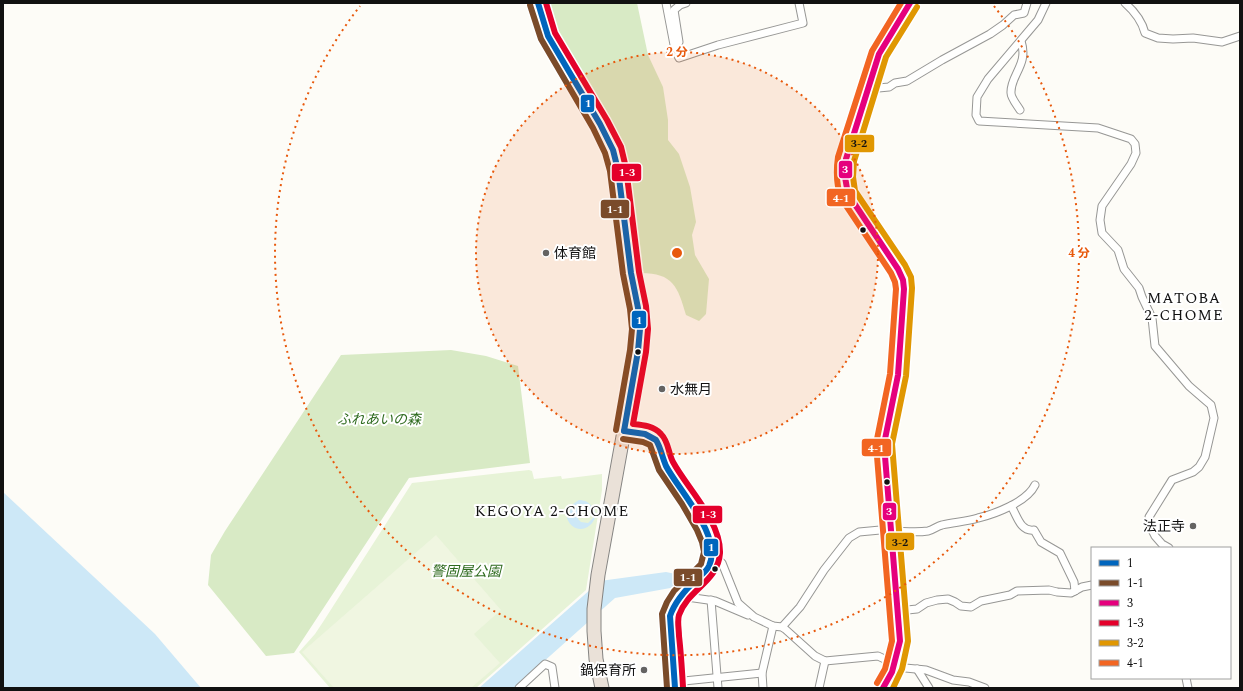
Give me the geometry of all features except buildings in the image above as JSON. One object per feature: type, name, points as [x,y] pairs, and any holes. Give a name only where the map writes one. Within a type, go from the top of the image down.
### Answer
[{"type":"highway","points":[[883,688],[895,666],[900,642],[884,444],[898,375],[904,285],[898,269],[848,194],[844,185],[844,172],[846,159],[879,54],[910,3]]},
{"type":"highway","points":[[602,688],[596,659],[594,609],[598,575],[624,431]]},
{"type":"street","points":[[538,3],[548,36],[600,124],[613,150],[618,170],[640,329],[638,351],[624,431],[648,435],[656,440],[665,464],[696,509],[710,542],[712,554],[710,563],[705,572],[680,596],[673,607],[670,616],[674,685],[762,673]]},
{"type":"street","points":[[666,3],[675,50],[679,58],[718,45],[803,24],[799,3]]},
{"type":"street","points":[[675,50],[679,42],[674,10],[680,5],[686,3]]},
{"type":"street","points":[[868,89],[889,87],[907,81],[990,34],[1014,15],[1024,12],[1027,3]]},
{"type":"street","points":[[1046,3],[1038,20],[988,79],[977,97],[976,115],[979,121],[1098,128],[1131,139],[1135,144],[1136,153],[1131,164],[1102,206],[1100,220],[1102,233],[1118,250],[1124,269],[1139,288],[1152,318],[1155,346],[1189,386],[1211,405],[1214,412],[1205,457],[1199,467],[1193,472],[1172,480],[1149,517],[1150,526],[1155,536],[1162,544],[1167,547]]},
{"type":"street","points":[[1125,3],[1133,10],[1143,25],[1145,33],[1158,38],[1193,38],[1222,42],[1240,36]]},
{"type":"street","points":[[1020,110],[1012,98],[1011,93],[1012,86],[1024,53],[1021,41]]},
{"type":"street","points":[[782,627],[800,607],[824,570],[849,538],[858,532],[891,530],[911,532],[929,531],[941,525],[979,518],[1010,506],[1032,491],[1035,486]]},
{"type":"street","points":[[1010,506],[1016,513],[1021,525],[1029,531],[1034,530],[1041,542],[1060,553],[1074,582],[1075,591]]},
{"type":"street","points":[[712,554],[722,563],[738,603],[754,617]]},
{"type":"street","points":[[898,611],[917,609],[926,603],[937,600],[948,599],[961,606],[971,607],[981,601],[1010,595],[1017,591],[1049,590],[1071,593],[1082,587],[1091,585]]},
{"type":"street","points":[[680,596],[711,600],[773,626],[782,627],[815,656],[826,661],[878,656],[895,666],[926,670],[953,680],[970,682],[985,688]]},
{"type":"street","points":[[711,600],[718,688]]},
{"type":"street","points":[[763,688],[762,673],[773,626]]},
{"type":"street","points":[[819,688],[826,661]]},
{"type":"street","points":[[519,688],[545,664],[552,667],[555,688]]},
{"type":"street","points":[[917,669],[929,688]]},
{"type":"green space","points":[[547,3],[637,3],[648,55],[663,87],[668,120],[668,140],[679,154],[690,187],[696,222],[692,235],[695,255],[709,279],[706,314],[699,321],[686,315],[677,289],[667,279],[652,274],[641,273],[636,246],[629,169],[622,147],[559,37]]},
{"type":"green space","name":"ふれあいの森","points":[[451,350],[486,356],[518,366],[530,463],[409,478],[294,653],[266,656],[208,585],[211,555],[225,531],[341,355]]},
{"type":"green space","name":"警固屋公園","points":[[529,470],[532,471],[534,479],[561,476],[562,479],[602,474],[602,490],[586,590],[476,688],[330,688],[299,652],[315,634],[412,483]]},
{"type":"green space","points":[[436,535],[501,610],[474,634],[500,663],[471,688],[334,688],[302,652]]},
{"type":"water","points":[[3,492],[155,634],[201,688],[3,688]]},
{"type":"water","points":[[579,500],[588,502],[596,514],[591,524],[583,529],[574,527],[567,518],[573,504]],"holes":[[[589,510],[593,514],[593,518],[588,523],[581,522],[578,519],[580,512]]]},
{"type":"water","points":[[666,572],[685,576],[676,587],[615,598],[514,688],[479,688],[600,581]]},
{"type":"transit line","name":"1","points":[[538,3],[548,36],[600,124],[613,150],[618,170],[631,273],[638,308],[640,329],[638,351],[624,431]]},
{"type":"transit line","name":"1-3","points":[[546,3],[555,33],[607,120],[621,147],[626,168],[639,272],[646,306],[648,329],[646,352],[633,424],[644,425],[652,428],[664,437],[673,462],[709,517],[719,541],[720,553],[718,563],[714,571],[709,579],[689,598],[678,617],[683,687]]},
{"type":"transit line","name":"4-1","points":[[877,683],[885,669],[892,641],[876,444],[890,374],[896,289],[891,273],[841,198],[837,183],[837,167],[838,157],[872,51],[901,3]]},
{"type":"transit line","name":"3","points":[[883,688],[892,672],[900,641],[884,444],[898,375],[904,289],[903,280],[898,269],[848,194],[845,177],[846,159],[879,54],[910,3]]},
{"type":"transit line","name":"1-1","points":[[530,5],[541,39],[593,128],[605,153],[610,171],[623,274],[630,309],[632,329],[630,350],[616,430]]},
{"type":"transit line","name":"3-2","points":[[893,688],[902,669],[908,641],[892,444],[906,376],[912,288],[911,277],[905,265],[855,191],[853,177],[854,161],[886,57],[917,7]]},
{"type":"transit line","name":"1","points":[[624,431],[645,434],[656,440],[666,466],[698,514],[710,541],[712,554],[709,566],[705,572],[688,587],[675,605],[670,616],[675,688]]},
{"type":"transit line","name":"1-1","points":[[623,439],[643,442],[650,445],[659,470],[682,504],[697,530],[704,552],[701,564],[674,591],[662,614],[667,688]]},
{"type":"place","name":"体育館","points":[[546,253]]},
{"type":"place","name":"水無月","points":[[662,389]]},
{"type":"place","name":"法正寺","points":[[1193,526]]},
{"type":"place","name":"鍋保育所","points":[[644,670]]},
{"type":"district","name":"MATOBA 2-CHOME","points":[[1184,306]]},
{"type":"district","name":"KEGOYA 2-CHOME","points":[[552,511]]}]
